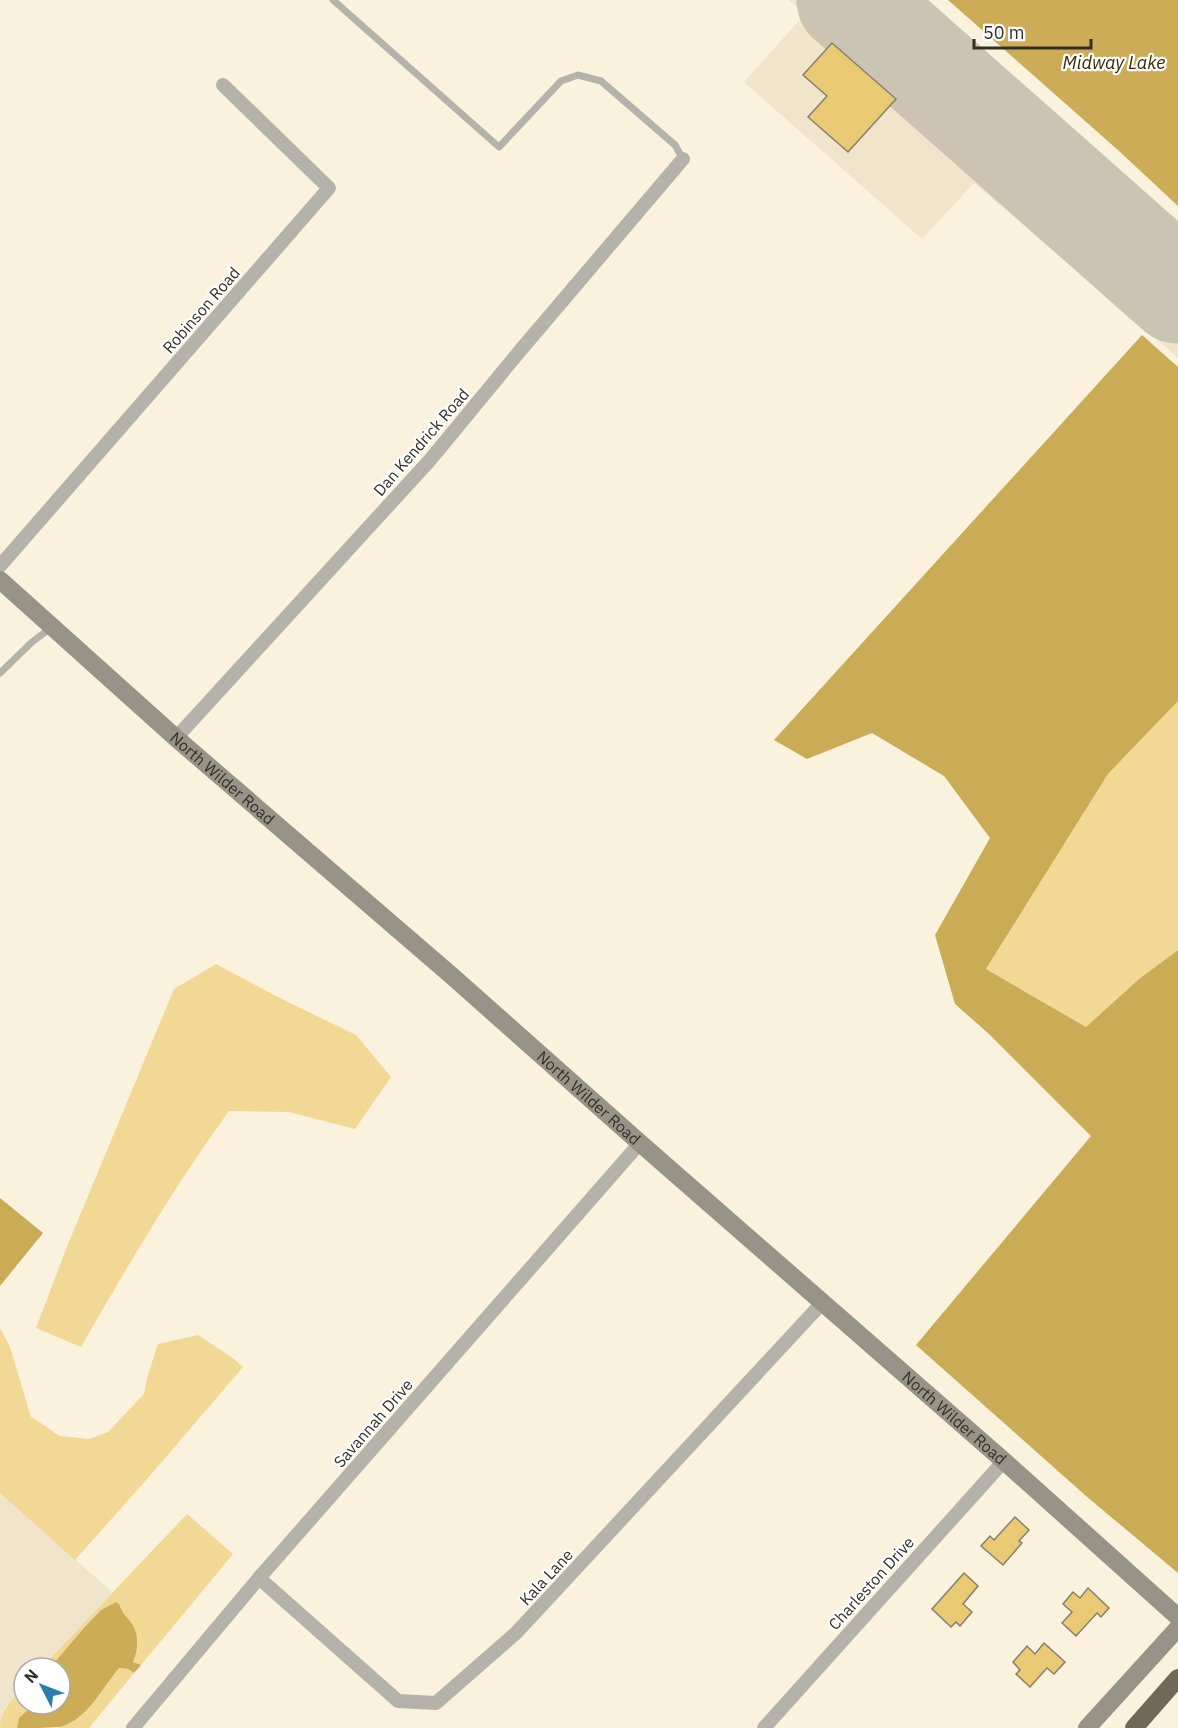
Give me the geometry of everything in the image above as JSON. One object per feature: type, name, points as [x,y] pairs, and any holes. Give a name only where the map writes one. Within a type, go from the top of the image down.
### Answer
[{"type":"highway","points":[[1134,1728],[1178,1678]]},
{"type":"street","name":"Robinson Road","points":[[0,566],[329,188],[223,85]]},
{"type":"street","name":"Dan Kendrick Road","points":[[176,738],[430,460],[683,159]]},
{"type":"street","name":"North Wilder Road","points":[[0,580],[176,738],[443,968],[1178,1617]]},
{"type":"street","name":"Savannah Drive","points":[[133,1728],[260,1578],[640,1143]]},
{"type":"street","name":"Kala Lane","points":[[260,1578],[398,1701],[436,1703],[516,1633],[823,1302]]},
{"type":"street","name":"Charleston Drive","points":[[764,1728],[1004,1461]]},
{"type":"street","points":[[1088,1728],[1178,1628]]},
{"type":"lane","points":[[333,0],[499,147],[561,81],[578,75],[601,81],[675,145],[683,159]]},
{"type":"lane","points":[[0,673],[32,642],[52,627]]},
{"type":"shaded area","points":[[789,0],[911,0],[1109,174],[1178,241],[1178,358],[974,183],[922,239],[744,82],[805,14]]},
{"type":"shaded area","points":[[1142,335],[1178,367],[1178,701],[1108,774],[986,969],[1086,1027],[1139,979],[1178,950],[1178,1573],[1086,1496],[916,1345],[1091,1136],[989,1034],[955,1004],[935,935],[990,838],[944,776],[872,733],[807,759],[774,740]]},
{"type":"shaded area","points":[[1178,701],[1178,950],[1139,979],[1086,1027],[986,969],[1108,774]]},
{"type":"shaded area","points":[[216,964],[356,1035],[391,1077],[355,1129],[289,1112],[229,1111],[189,1168],[152,1227],[81,1347],[36,1328],[66,1249],[174,989]]},
{"type":"shaded area","points":[[0,1198],[43,1233],[0,1286]]},
{"type":"shaded area","points":[[0,1328],[10,1347],[31,1417],[59,1436],[89,1439],[108,1432],[144,1394],[158,1344],[198,1335],[243,1367],[75,1560],[0,1493]]},
{"type":"shaded area","points":[[0,1493],[112,1592],[52,1656],[12,1656],[12,1700],[5,1708],[0,1723]]},
{"type":"shaded area","points":[[187,1514],[233,1554],[141,1665],[133,1662],[138,1638],[116,1602],[101,1610],[60,1656],[52,1656]]},
{"type":"shaded area","points":[[119,1668],[128,1669],[134,1673],[89,1728],[59,1728]]},
{"type":"shaded area","points":[[12,1700],[12,1716],[22,1716],[17,1728],[0,1728],[5,1710]]},
{"type":"water","name":"Midway Lake","points":[[948,0],[1178,0],[1178,206],[1119,151]]},
{"type":"water","points":[[116,1602],[119,1604],[137,1635],[133,1662],[141,1665],[134,1673],[128,1669],[119,1668],[86,1710],[70,1723],[60,1727],[17,1728],[21,1716],[72,1716],[72,1656],[60,1656],[101,1610]]},
{"type":"building","points":[[832,43],[896,99],[848,152],[808,117],[827,96],[803,75]]},
{"type":"building","points":[[1015,1517],[1029,1530],[1019,1541],[1022,1543],[1003,1565],[981,1546],[990,1536],[994,1540]]},
{"type":"building","points":[[964,1573],[978,1586],[963,1604],[972,1612],[960,1626],[956,1622],[951,1627],[932,1609]]},
{"type":"building","points":[[1088,1588],[1109,1608],[1101,1617],[1097,1613],[1076,1636],[1062,1623],[1072,1612],[1063,1604],[1073,1592],[1080,1598]]},
{"type":"building","points":[[1044,1643],[1065,1662],[1054,1674],[1047,1668],[1030,1687],[1016,1674],[1020,1670],[1013,1662],[1027,1646],[1035,1654]]},
{"type":"runway","points":[[849,0],[1178,291]]}]
